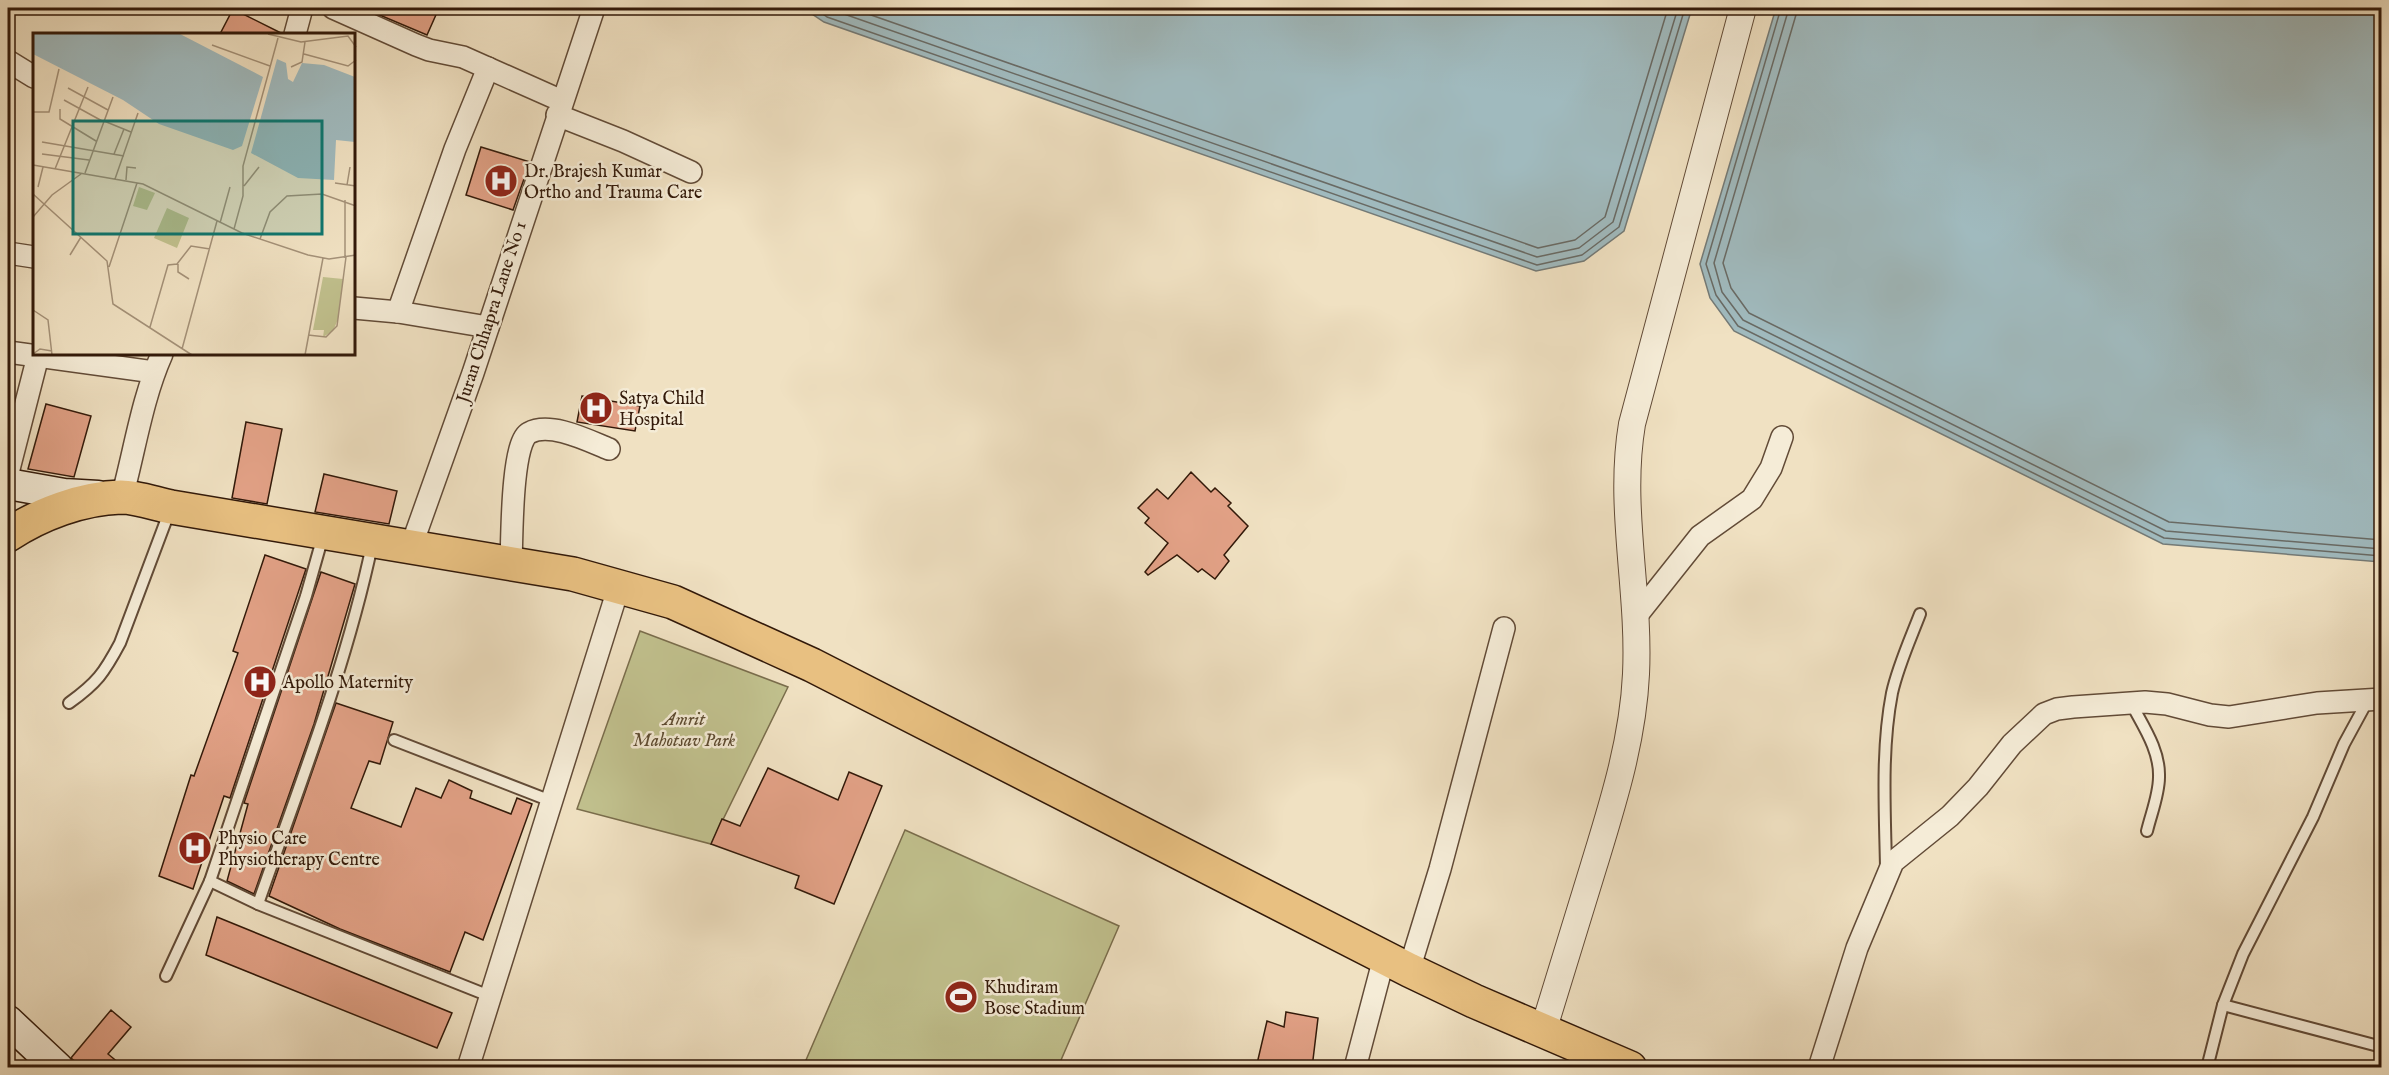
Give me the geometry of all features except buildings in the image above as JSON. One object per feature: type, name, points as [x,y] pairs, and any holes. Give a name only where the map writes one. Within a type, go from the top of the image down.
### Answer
[{"type":"main road","points":[[8,484],[64,494],[122,497],[573,574],[673,602],[812,665],[1397,964],[1630,1068]]},
{"type":"main road","points":[[8,535],[50,513],[82,503],[122,497]]},
{"type":"main road","points":[[8,1021],[58,1068]]},
{"type":"street","points":[[295,33],[302,8]]},
{"type":"street","points":[[333,8],[416,45],[463,57],[488,68],[623,141],[691,172]]},
{"type":"street","name":"Juran Chhapra Lane No 1","points":[[411,548],[488,327],[594,8]]},
{"type":"street","points":[[1543,1031],[1615,795],[1625,752],[1636,674],[1626,492],[1627,456],[1632,424],[1743,8]]},
{"type":"street","points":[[8,61],[33,76]]},
{"type":"street","points":[[398,312],[455,149],[488,68]]},
{"type":"street","points":[[8,253],[33,257]]},
{"type":"street","points":[[356,308],[398,312],[488,327]]},
{"type":"street","points":[[8,352],[33,355]]},
{"type":"street","points":[[8,473],[38,356],[158,363],[122,497]]},
{"type":"street","points":[[511,565],[515,477],[523,438],[528,433],[538,430],[551,430],[567,433],[609,449]]},
{"type":"street","points":[[1634,619],[1700,536],[1752,499],[1771,468],[1782,437]]},
{"type":"street","points":[[468,1068],[619,586]]},
{"type":"street","points":[[1355,1068],[1397,964],[1440,869],[1504,628]]},
{"type":"street","points":[[1819,1068],[1857,948],[1886,874],[1893,862],[1962,804],[2012,744],[2044,714],[2073,706],[2131,703],[2167,704],[2210,715],[2229,717],[2375,698]]},
{"type":"lane","points":[[69,703],[102,676],[120,643],[171,507]]},
{"type":"lane","points":[[166,976],[210,881],[306,596],[324,533]]},
{"type":"lane","points":[[258,904],[340,670],[363,590],[373,541]]},
{"type":"lane","points":[[1886,874],[1888,722],[1899,666],[1920,614]]},
{"type":"lane","points":[[2207,1068],[2223,1005],[2243,954],[2313,818],[2344,744],[2375,698]]},
{"type":"lane","points":[[2131,703],[2156,752],[2159,767],[2160,779],[2147,831]]},
{"type":"lane","points":[[394,740],[551,801]]},
{"type":"lane","points":[[210,881],[258,904],[492,997]]},
{"type":"lane","points":[[2223,1005],[2382,1047]]},
{"type":"green space","name":"Amrit Mahotsav Park","points":[[640,631],[788,687],[711,844],[577,809]]},
{"type":"green space","name":"Khudiram Bose Stadium","points":[[905,830],[1119,926],[1058,1067],[803,1067]]},
{"type":"water","points":[[803,8],[1692,8],[1624,231],[1584,261],[1536,271],[824,22]]},
{"type":"water","points":[[1776,8],[2381,8],[2381,562],[2163,544],[1734,331],[1710,298],[1700,264]]},
{"type":"place","name":"Dr. Brajesh Kumar Ortho and Trauma Care","points":[[501,181]]},
{"type":"place","name":"Satya Child Hospital","points":[[596,408]]},
{"type":"place","name":"Apollo Maternity","points":[[260,682]]},
{"type":"place","name":"Physio Care Physiotherapy Centre","points":[[195,848]]},
{"type":"place","name":"Khudiram Bose Stadium","points":[[961,997]]}]
